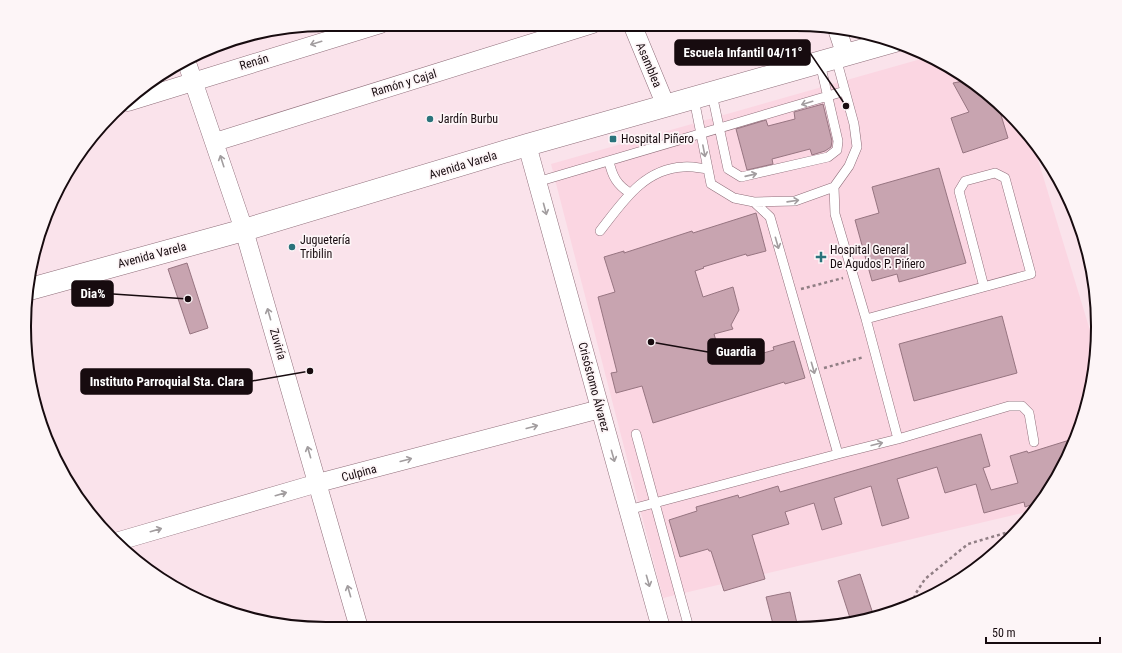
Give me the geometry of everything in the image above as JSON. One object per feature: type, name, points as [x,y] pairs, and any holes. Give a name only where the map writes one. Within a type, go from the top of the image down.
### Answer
[{"type":"main road","name":"Avenida Varela","points":[[34,288],[244,230],[527,145],[883,45]]},
{"type":"street","name":"Renán","points":[[139,98],[194,80],[357,31]]},
{"type":"street","name":"Ramón y Cajal","points":[[216,142],[571,31]]},
{"type":"street","name":"Asamblea","points":[[635,31],[666,106]]},
{"type":"street","points":[[834,59],[836,34]]},
{"type":"street","name":"Zuviría","points":[[188,65],[216,142],[244,230],[357,622]]},
{"type":"street","name":"Crisóstomo Álvarez","points":[[527,145],[659,622]]},
{"type":"street","name":"Culpina","points":[[123,540],[318,483],[600,409]]},
{"type":"lane","points":[[703,96],[700,134],[710,184],[734,198],[754,202],[795,201],[834,187],[849,166],[857,147],[854,124],[834,59]]},
{"type":"lane","points":[[703,96],[719,129],[728,169],[740,178],[828,157],[837,150],[838,141],[828,97],[834,59]]},
{"type":"lane","points":[[538,182],[845,91]]},
{"type":"lane","points":[[609,161],[614,179],[620,187],[630,193]]},
{"type":"lane","points":[[600,231],[630,193],[640,183],[660,171],[682,166],[707,169]]},
{"type":"lane","points":[[866,319],[984,287],[1031,274],[1005,178],[995,173],[965,181],[959,191],[984,287]]},
{"type":"lane","points":[[834,187],[835,214],[876,354],[898,439]]},
{"type":"lane","points":[[754,202],[770,217],[838,454]]},
{"type":"lane","points":[[628,510],[898,439],[1009,406],[1022,406],[1029,413],[1034,442]]},
{"type":"lane","points":[[636,434],[687,622]]},
{"type":"path","points":[[791,291],[853,275]]},
{"type":"path","points":[[814,371],[876,354]]},
{"type":"path","points":[[914,597],[925,579],[968,544],[1007,532]]},
{"type":"shaded area","name":"Hospital General De Agudos P. Pińero","points":[[921,59],[960,81],[990,104],[1018,132],[1037,157],[1091,333],[1088,365],[1081,403],[1069,440],[1041,491],[1025,512],[663,598],[551,164]]},
{"type":"building","points":[[961,82],[990,104],[1001,115],[1008,138],[963,153],[951,118],[969,112],[953,83]]},
{"type":"building","points":[[823,104],[832,141],[831,147],[825,151],[812,155],[810,149],[772,159],[773,164],[747,170],[736,129],[766,120],[768,126],[795,119],[794,112]]},
{"type":"building","points":[[939,168],[966,263],[899,282],[897,274],[872,281],[855,220],[879,213],[872,187]]},
{"type":"building","points":[[756,213],[766,251],[747,256],[746,254],[703,267],[704,268],[695,271],[703,297],[733,287],[739,310],[731,325],[733,329],[714,334],[722,361],[731,359],[732,362],[774,350],[773,347],[794,341],[805,378],[785,384],[784,382],[653,423],[642,386],[616,393],[611,373],[617,372],[598,297],[615,292],[604,257],[624,251],[624,253],[692,231],[693,233]]},
{"type":"building","points":[[187,263],[208,328],[190,334],[168,269]]},
{"type":"building","points":[[1002,316],[1017,373],[914,401],[899,344]]},
{"type":"building","points":[[981,434],[990,466],[983,468],[991,490],[1018,483],[1010,456],[1027,451],[1028,453],[1069,440],[1041,491],[1031,505],[1025,507],[1024,502],[984,513],[976,484],[945,493],[937,467],[897,479],[909,518],[882,526],[871,486],[834,498],[842,524],[822,530],[814,503],[785,512],[789,524],[752,535],[765,579],[724,591],[711,551],[708,549],[680,557],[669,520],[697,511],[696,507],[738,495],[739,498],[778,486],[780,492]]},
{"type":"building","points":[[860,574],[872,612],[850,617],[838,581]]},
{"type":"building","points":[[790,592],[797,622],[772,622],[766,597]]},
{"type":"place","name":"Escuela Infantil 04/11°","points":[[846,106]]},
{"type":"place","name":"Jardín Burbu","points":[[430,119]]},
{"type":"place","name":"Hospital Piñero","points":[[613,139]]},
{"type":"place","name":"Juguetería Tribilin","points":[[292,247]]},
{"type":"place","name":"Hospital General De Agudos P. Pińero","points":[[821,257]]},
{"type":"place","name":"Dia%","points":[[188,299]]},
{"type":"place","name":"Guardia","points":[[651,342]]},
{"type":"place","name":"Instituto Parroquial Sta. Clara","points":[[310,371]]}]
